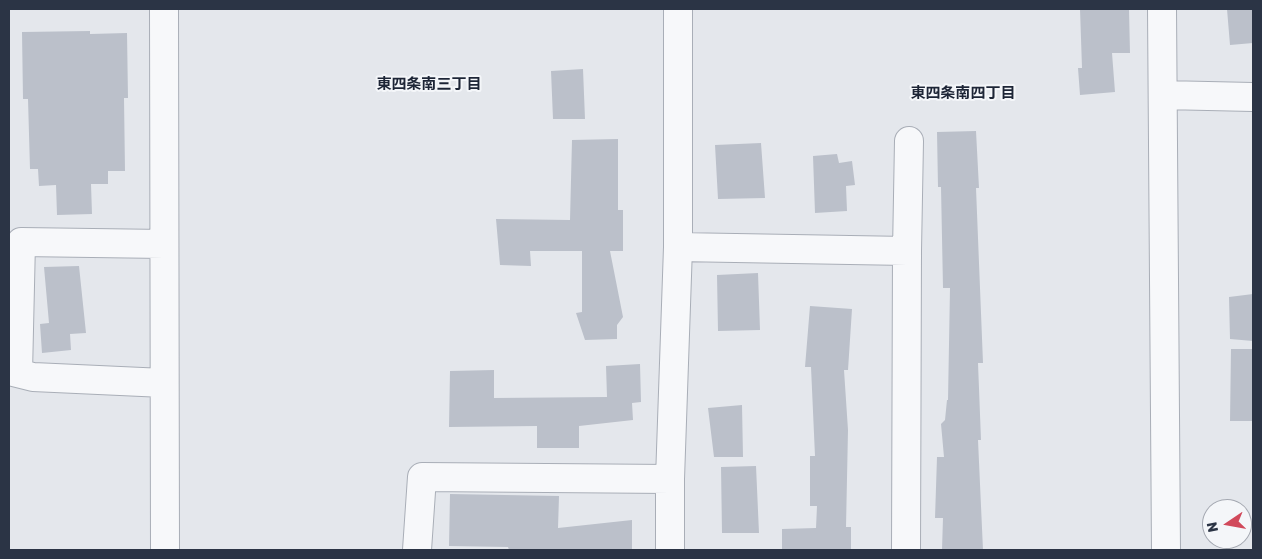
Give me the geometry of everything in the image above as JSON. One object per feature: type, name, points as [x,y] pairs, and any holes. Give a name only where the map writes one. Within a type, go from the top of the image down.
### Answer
[{"type":"street","points":[[164,9],[164,550]]},
{"type":"street","points":[[670,550],[670,479],[678,247],[678,9]]},
{"type":"street","points":[[1162,9],[1166,550]]},
{"type":"street","points":[[1163,95],[1253,96]]},
{"type":"street","points":[[906,550],[909,141]]},
{"type":"street","points":[[164,244],[21,242],[13,372],[33,376],[164,383]]},
{"type":"street","points":[[678,247],[907,251]]},
{"type":"street","points":[[416,550],[422,478],[670,479]]},
{"type":"building","points":[[1080,9],[1129,9],[1130,53],[1112,53],[1115,92],[1080,95],[1078,68],[1082,68]]},
{"type":"building","points":[[1227,9],[1253,9],[1253,43],[1230,45]]},
{"type":"building","points":[[90,31],[90,34],[127,33],[128,98],[124,98],[125,171],[108,171],[108,184],[91,184],[92,214],[57,215],[56,185],[39,186],[38,169],[30,169],[28,99],[23,99],[22,32]]},
{"type":"building","points":[[583,69],[585,119],[553,119],[551,71]]},
{"type":"building","points":[[976,131],[979,188],[976,188],[983,363],[978,363],[981,440],[978,440],[983,550],[942,550],[943,518],[935,518],[937,457],[944,457],[941,424],[945,420],[948,400],[950,288],[943,288],[941,187],[938,187],[937,132]]},
{"type":"building","points":[[618,139],[618,210],[623,210],[623,251],[610,251],[623,317],[617,325],[617,339],[585,340],[576,313],[582,312],[582,251],[530,251],[531,266],[500,265],[496,219],[570,220],[572,140]]},
{"type":"building","points":[[761,143],[765,198],[718,199],[715,145]]},
{"type":"building","points":[[837,154],[839,163],[852,161],[855,185],[846,186],[847,211],[815,213],[813,156]]},
{"type":"building","points":[[79,266],[86,333],[70,334],[71,350],[42,353],[40,324],[49,323],[44,267]]},
{"type":"building","points":[[758,273],[760,330],[718,331],[717,275]]},
{"type":"building","points":[[1253,294],[1253,341],[1230,339],[1229,297]]},
{"type":"building","points":[[810,306],[852,309],[848,370],[844,370],[848,430],[846,527],[851,527],[851,550],[782,550],[782,529],[816,528],[817,506],[810,506],[810,456],[815,456],[811,367],[805,367]]},
{"type":"building","points":[[1231,349],[1253,349],[1253,421],[1230,421]]},
{"type":"building","points":[[640,364],[641,402],[632,403],[633,420],[579,426],[579,448],[537,448],[537,426],[449,427],[450,371],[494,370],[494,398],[607,397],[606,366]]},
{"type":"building","points":[[742,405],[743,457],[714,457],[708,408]]},
{"type":"building","points":[[756,466],[759,533],[722,533],[721,467]]},
{"type":"building","points":[[450,494],[559,496],[558,528],[632,520],[632,550],[509,550],[508,547],[449,546]]},
{"type":"district","name":"東四条南三丁目","points":[[429,85]]},
{"type":"district","name":"東四条南四丁目","points":[[963,94]]}]
